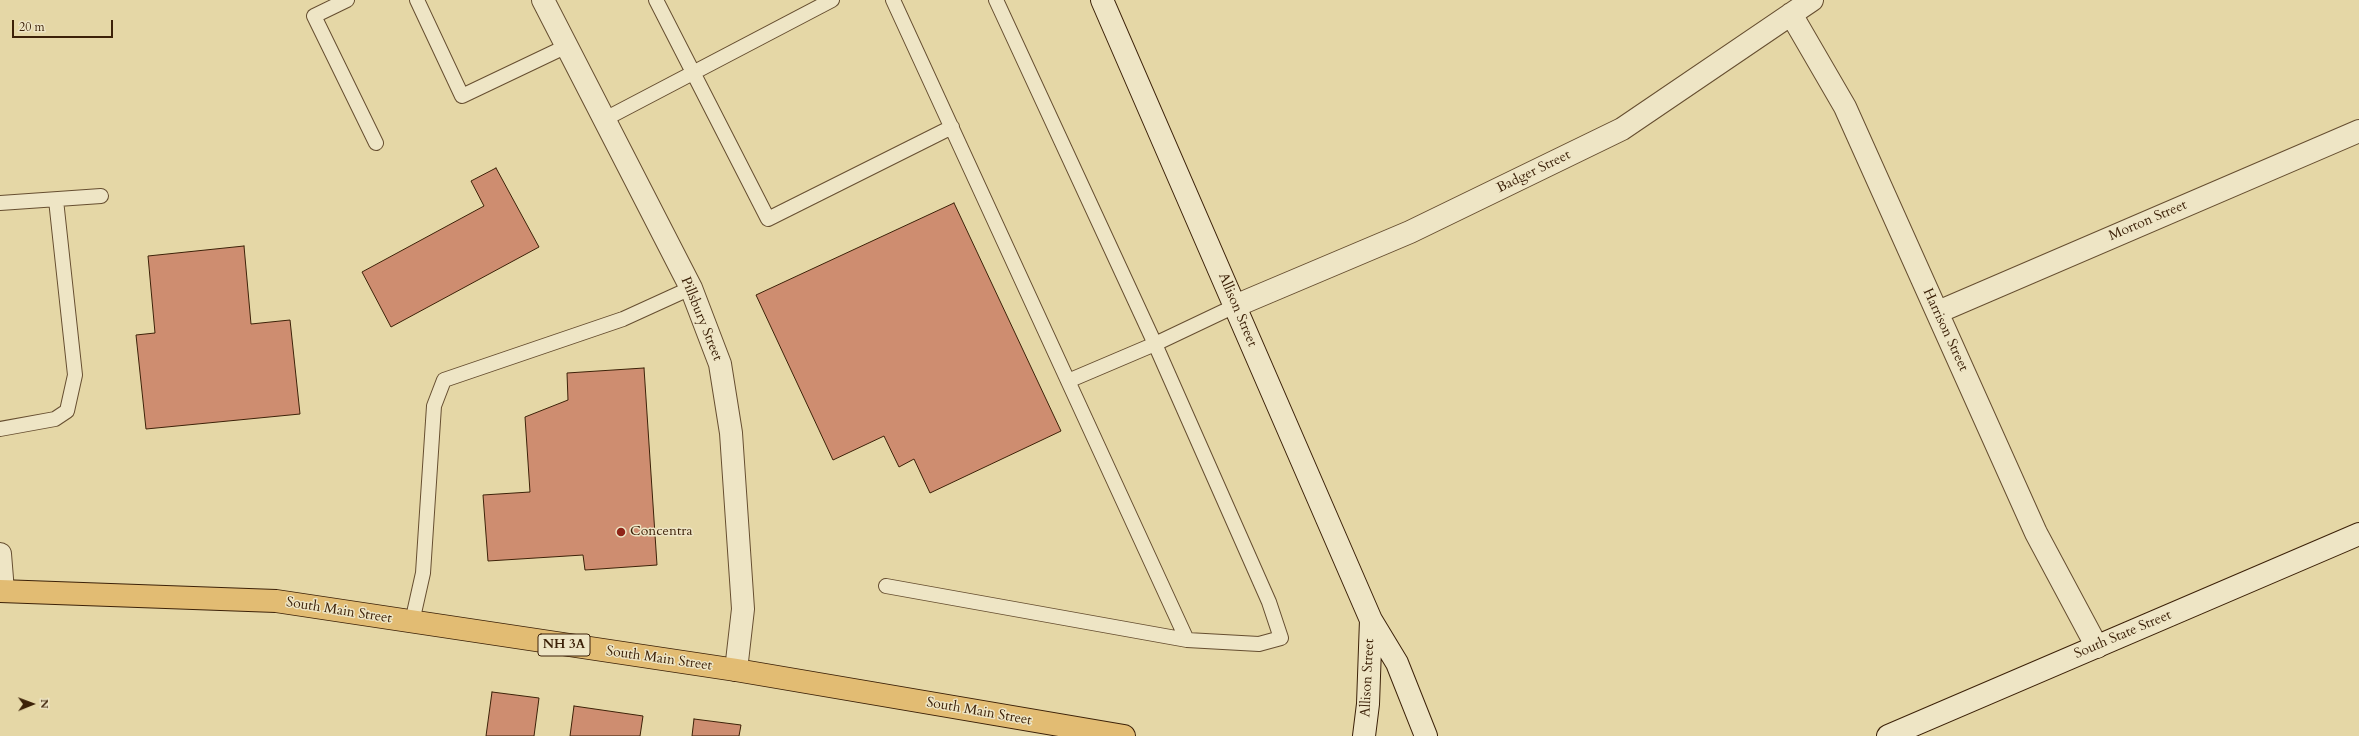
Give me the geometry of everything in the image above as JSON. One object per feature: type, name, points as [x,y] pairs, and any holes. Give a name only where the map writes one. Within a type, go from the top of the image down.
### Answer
[{"type":"main road","name":"South Main Street","points":[[1,591],[276,601],[736,670],[1101,734],[1124,736]]},
{"type":"street","name":"Pillsbury Street","points":[[543,0],[691,288],[720,364],[731,433],[743,609],[736,670]]},
{"type":"street","name":"Allison Street","points":[[1102,0],[1371,620],[1397,663],[1426,736]]},
{"type":"street","name":"Badger Street","points":[[1235,306],[1410,232],[1622,129],[1812,0]]},
{"type":"street","name":"Harrison Street","points":[[1791,14],[1844,107],[1908,251],[1938,312],[2036,533],[2097,647]]},
{"type":"street","name":"Morton Street","points":[[1938,312],[2359,131]]},
{"type":"street","name":"South State Street","points":[[1888,736],[2359,534]]},
{"type":"street","points":[[0,554],[1,591]]},
{"type":"street","name":"Allison Street","points":[[1364,736],[1368,704],[1371,620]]},
{"type":"lane","points":[[347,0],[314,16],[376,143]]},
{"type":"lane","points":[[417,0],[462,96],[567,46]]},
{"type":"lane","points":[[656,0],[768,219],[952,127]]},
{"type":"lane","points":[[605,119],[832,0]]},
{"type":"lane","points":[[893,0],[1187,640]]},
{"type":"lane","points":[[886,586],[1187,640],[1259,644],[1281,638],[1269,602],[1155,344],[996,0]]},
{"type":"lane","points":[[0,203],[101,196]]},
{"type":"lane","points":[[0,429],[55,419],[67,411],[75,375],[56,200]]},
{"type":"lane","points":[[412,622],[423,573],[434,406],[444,380],[623,319],[691,288]]},
{"type":"lane","points":[[1068,381],[1155,344],[1235,306]]},
{"type":"building","points":[[496,168],[539,247],[391,327],[362,272],[484,206],[471,181]]},
{"type":"building","points":[[954,203],[1061,431],[930,493],[914,459],[899,467],[884,436],[833,460],[756,295]]},
{"type":"building","points":[[244,246],[251,324],[290,320],[300,414],[146,429],[136,335],[155,333],[148,256]]},
{"type":"building","points":[[644,368],[657,565],[585,570],[583,555],[488,561],[483,495],[530,492],[525,417],[568,400],[567,373]]},
{"type":"building","points":[[492,692],[539,698],[534,736],[486,736]]},
{"type":"building","points":[[574,706],[643,716],[640,736],[570,736]]},
{"type":"building","points":[[694,719],[741,725],[739,736],[692,736]]},
{"type":"place","name":"Concentra","points":[[621,532]]}]
